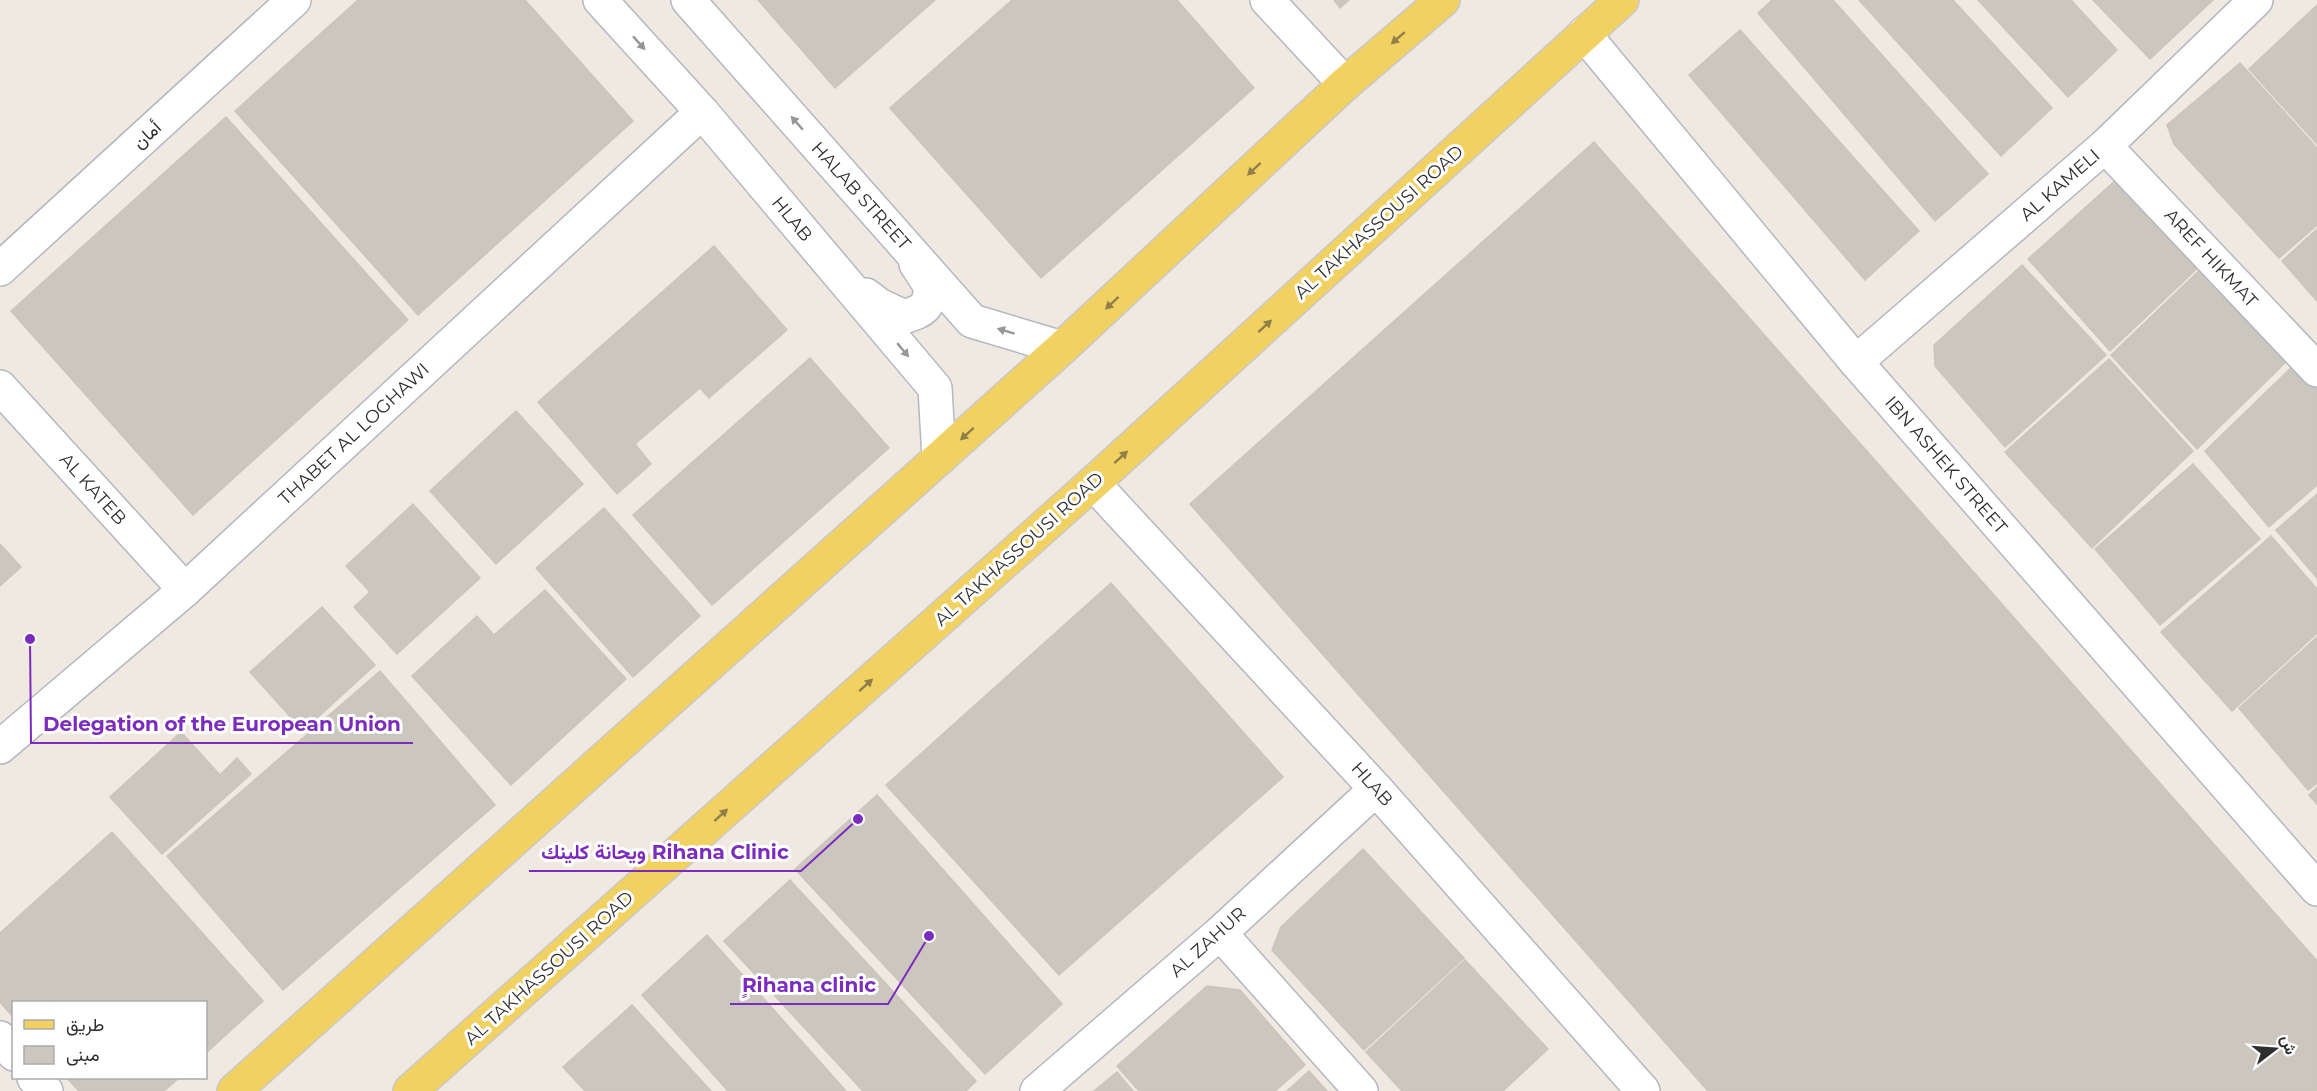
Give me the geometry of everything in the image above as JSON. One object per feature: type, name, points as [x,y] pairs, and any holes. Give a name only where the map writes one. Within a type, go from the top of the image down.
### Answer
[{"type":"main road","points":[[234,1091],[1062,348],[1345,84],[1443,0]]},
{"type":"main road","name":"AL TAKHASSOUSI ROAD","points":[[410,1091],[1093,483],[1622,0]]},
{"type":"street","name":"أمان","points":[[0,269],[294,0]]},
{"type":"street","name":"HLAB","points":[[600,0],[702,112],[935,388],[939,458]]},
{"type":"street","name":"HALAB STREET","points":[[688,0],[972,321],[1062,348]]},
{"type":"street","points":[[1267,0],[1345,84]]},
{"type":"street","name":"AL KAMELI","points":[[1856,362],[2105,146],[2256,0]]},
{"type":"street","name":"IBN ASHEK STREET","points":[[1584,34],[1856,362],[2317,889]]},
{"type":"street","name":"THABET AL LOGHAWI","points":[[0,747],[185,590],[702,112]]},
{"type":"street","name":"AREF HIKMAT","points":[[2105,146],[2317,370]]},
{"type":"street","points":[[840,276],[879,305],[904,316],[921,311],[929,303],[931,287],[892,230]]},
{"type":"street","name":"AL KATEB","points":[[0,387],[185,590]]},
{"type":"street","name":"HLAB","points":[[1093,483],[1376,789],[1643,1091]]},
{"type":"street","name":"AL ZAHUR","points":[[1037,1091],[1220,933],[1376,789]]},
{"type":"street","points":[[1220,933],[1361,1091]]},
{"type":"street","points":[[0,1038],[12,1052]]},
{"type":"street","points":[[36,1079],[46,1091]]},
{"type":"building","points":[[358,0],[525,0],[633,121],[418,315],[235,111]]},
{"type":"building","points":[[758,0],[935,0],[835,88]]},
{"type":"building","points":[[1012,0],[1177,0],[1254,88],[1041,278],[890,108]]},
{"type":"building","points":[[1334,0],[1349,0],[1340,8]]},
{"type":"building","points":[[1772,0],[1833,0],[1988,174],[1935,221],[1758,13]]},
{"type":"building","points":[[1859,0],[1953,0],[2052,108],[2001,156]]},
{"type":"building","points":[[1978,0],[2071,0],[2117,50],[2068,97]]},
{"type":"building","points":[[2093,0],[2213,0],[2150,59]]},
{"type":"building","points":[[2317,5],[2317,144],[2249,69]]},
{"type":"building","points":[[1740,30],[1919,231],[1865,280],[1689,75]]},
{"type":"building","points":[[2240,63],[2317,148],[2317,225],[2279,258],[2174,144],[2167,125]]},
{"type":"building","points":[[226,117],[408,320],[193,515],[11,311]]},
{"type":"building","points":[[1594,142],[2317,961],[2317,1091],[1708,1091],[1190,504]]},
{"type":"building","points":[[2117,179],[2205,261],[2110,351],[2028,259]]},
{"type":"building","points":[[2317,229],[2317,301],[2282,261]]},
{"type":"building","points":[[714,246],[787,330],[709,398],[700,388],[635,444],[651,464],[617,494],[538,402]]},
{"type":"building","points":[[2207,263],[2291,357],[2197,449],[2111,355]]},
{"type":"building","points":[[2022,265],[2106,355],[2005,447],[1935,366],[1934,345]]},
{"type":"building","points":[[810,358],[889,448],[712,605],[633,515]]},
{"type":"building","points":[[2109,359],[2193,451],[2092,548],[2005,452]]},
{"type":"building","points":[[2297,362],[2317,384],[2317,485],[2269,527],[2205,451]]},
{"type":"building","points":[[516,411],[583,484],[496,564],[430,491]]},
{"type":"building","points":[[2193,464],[2260,539],[2160,625],[2095,549]]},
{"type":"building","points":[[2317,494],[2317,578],[2276,530]]},
{"type":"building","points":[[413,504],[480,578],[397,654],[354,607],[370,592],[346,566]]},
{"type":"building","points":[[604,508],[700,616],[633,677],[536,568]]},
{"type":"building","points":[[2271,536],[2317,589],[2317,633],[2232,711],[2161,632]]},
{"type":"building","points":[[0,544],[21,567],[0,586]]},
{"type":"building","points":[[1111,583],[1283,777],[1059,975],[886,785]]},
{"type":"building","points":[[545,590],[626,679],[511,785],[412,676],[477,616],[494,635]]},
{"type":"building","points":[[322,607],[375,665],[303,731],[250,672]]},
{"type":"building","points":[[2317,637],[2317,783],[2308,790],[2239,708]]},
{"type":"building","points":[[380,671],[495,805],[283,990],[167,856]]},
{"type":"building","points":[[181,732],[220,775],[237,758],[251,774],[162,854],[110,797]]},
{"type":"building","points":[[2317,787],[2317,804],[2309,795]]},
{"type":"building","points":[[877,795],[1062,1004],[985,1074],[795,869]]},
{"type":"building","points":[[112,832],[263,1001],[207,1052],[207,1001],[12,1001],[12,1016],[0,1002],[0,933]]},
{"type":"building","points":[[1363,849],[1464,958],[1364,1050],[1272,950],[1281,927]]},
{"type":"building","points":[[790,880],[976,1081],[966,1091],[863,1091],[724,941]]},
{"type":"building","points":[[707,935],[846,1091],[728,1091],[642,995]]},
{"type":"building","points":[[1465,960],[1548,1049],[1503,1091],[1402,1091],[1366,1052]]},
{"type":"building","points":[[1207,986],[1240,990],[1305,1065],[1275,1091],[1139,1091],[1117,1066]]},
{"type":"building","points":[[632,1005],[711,1091],[585,1091],[563,1067]]},
{"type":"building","points":[[1309,1071],[1327,1091],[1287,1091]]},
{"type":"building","points":[[1117,1072],[1133,1091],[1094,1091]]},
{"type":"building","points":[[68,1079],[178,1079],[164,1091],[79,1091]]},
{"type":"place","name":"Delegation of the European Union","points":[[30,639]]},
{"type":"place","name":"ويحانة كلينك Rihana Clinic","points":[[858,819]]},
{"type":"place","name":"ٍRihana clinic","points":[[929,936]]}]
